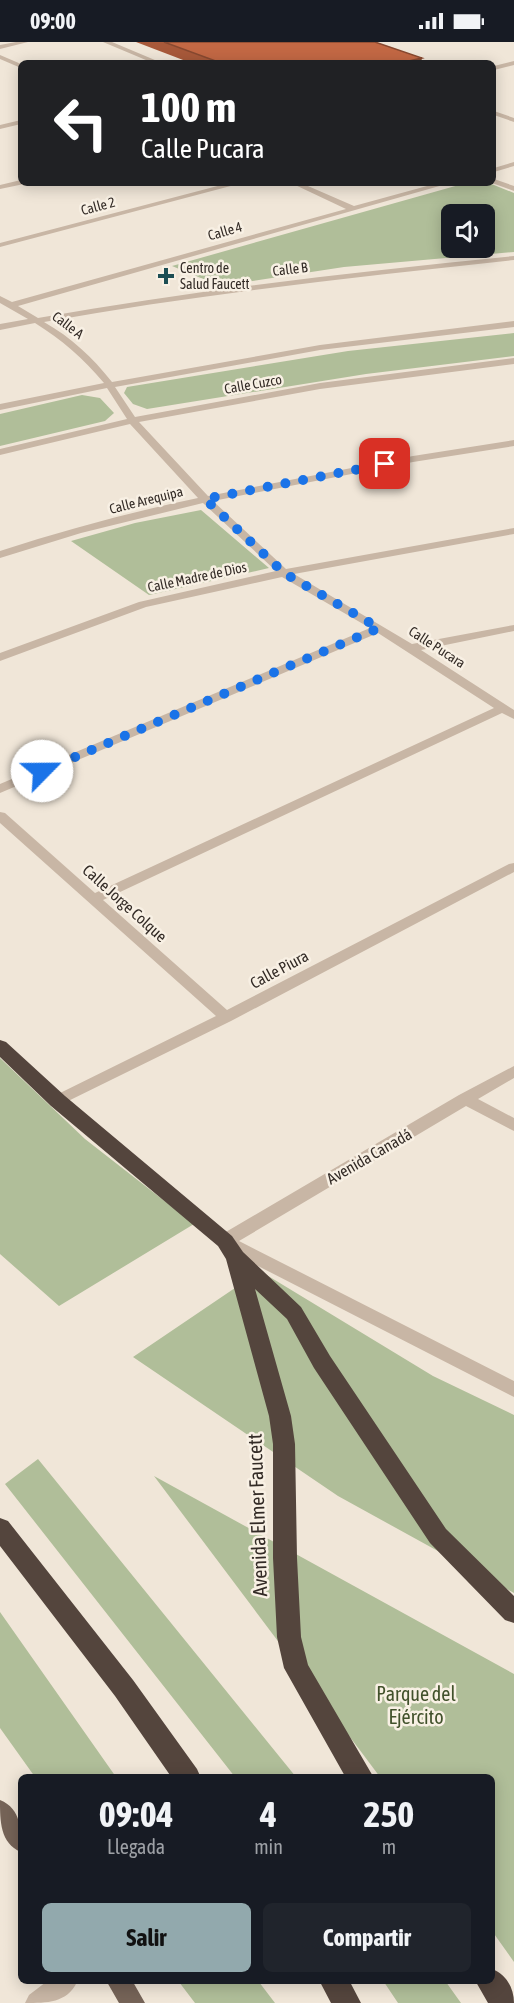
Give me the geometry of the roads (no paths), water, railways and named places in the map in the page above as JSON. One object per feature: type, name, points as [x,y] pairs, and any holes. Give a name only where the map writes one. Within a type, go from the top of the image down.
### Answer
[{"type":"highway","points":[[0,1046],[58,1101],[230,1250],[294,1313],[322,1362],[438,1536],[514,1612]]},
{"type":"highway","name":"Avenida Elmer Faucett","points":[[230,1250],[280,1416],[284,1444],[285,1558],[289,1637],[296,1668],[359,1774]]},
{"type":"highway","points":[[0,1528],[124,1688],[185,1774]]},
{"type":"highway","points":[[335,1984],[347,2003]]},
{"type":"highway","points":[[491,1984],[505,2003]]},
{"type":"main road","points":[[0,1811],[18,1837]]},
{"type":"main road","points":[[120,1984],[133,2003]]},
{"type":"street","points":[[0,47],[25,42]]},
{"type":"street","points":[[106,42],[151,60]]},
{"type":"street","points":[[0,57],[18,65]]},
{"type":"street","points":[[496,68],[514,63]]},
{"type":"street","points":[[496,112],[514,108]]},
{"type":"street","points":[[496,114],[514,120]]},
{"type":"street","points":[[1,126],[18,123]]},
{"type":"street","points":[[496,169],[514,164]]},
{"type":"street","points":[[496,182],[514,189]]},
{"type":"street","points":[[0,187],[18,183]]},
{"type":"street","name":"Calle 2","points":[[0,245],[226,186]]},
{"type":"street","points":[[302,186],[354,209]]},
{"type":"street","name":"Calle 4","points":[[12,305],[435,186]]},
{"type":"street","name":"Calle B","points":[[0,327],[147,301],[320,278],[514,258]]},
{"type":"street","name":"Calle A","points":[[0,299],[62,336],[88,358],[109,384]]},
{"type":"street","name":"Calle Cuzco","points":[[0,407],[109,384],[314,348],[514,324]]},
{"type":"street","name":"Calle Cuzco","points":[[0,452],[133,421],[317,387],[514,361]]},
{"type":"street","name":"Calle Pucara","points":[[109,384],[133,421],[205,499],[284,573],[412,648],[509,712]]},
{"type":"street","name":"Calle Arequipa","points":[[0,555],[46,539],[205,499],[453,452],[514,443]]},
{"type":"street","name":"Calle Madre de Dios","points":[[0,657],[143,604],[284,573],[514,531]]},
{"type":"street","points":[[0,789],[379,628]]},
{"type":"street","points":[[412,648],[514,628]]},
{"type":"street","points":[[94,899],[509,712]]},
{"type":"street","name":"Calle Jorge Colque","points":[[0,816],[226,1017]]},
{"type":"street","name":"Calle Piura","points":[[58,1101],[226,1017],[514,867]]},
{"type":"street","name":"Avenida Canadá","points":[[230,1250],[465,1099],[514,1071]]},
{"type":"street","points":[[465,1099],[514,1125]]},
{"type":"street","points":[[230,1250],[514,1390]]},
{"type":"street","points":[[37,2003],[62,1984]]},
{"type":"place","name":"Centro de Salud Faucett","points":[[166,276]]},
{"type":"park label","name":"Parque del Ejército","points":[[416,1704]]}]
